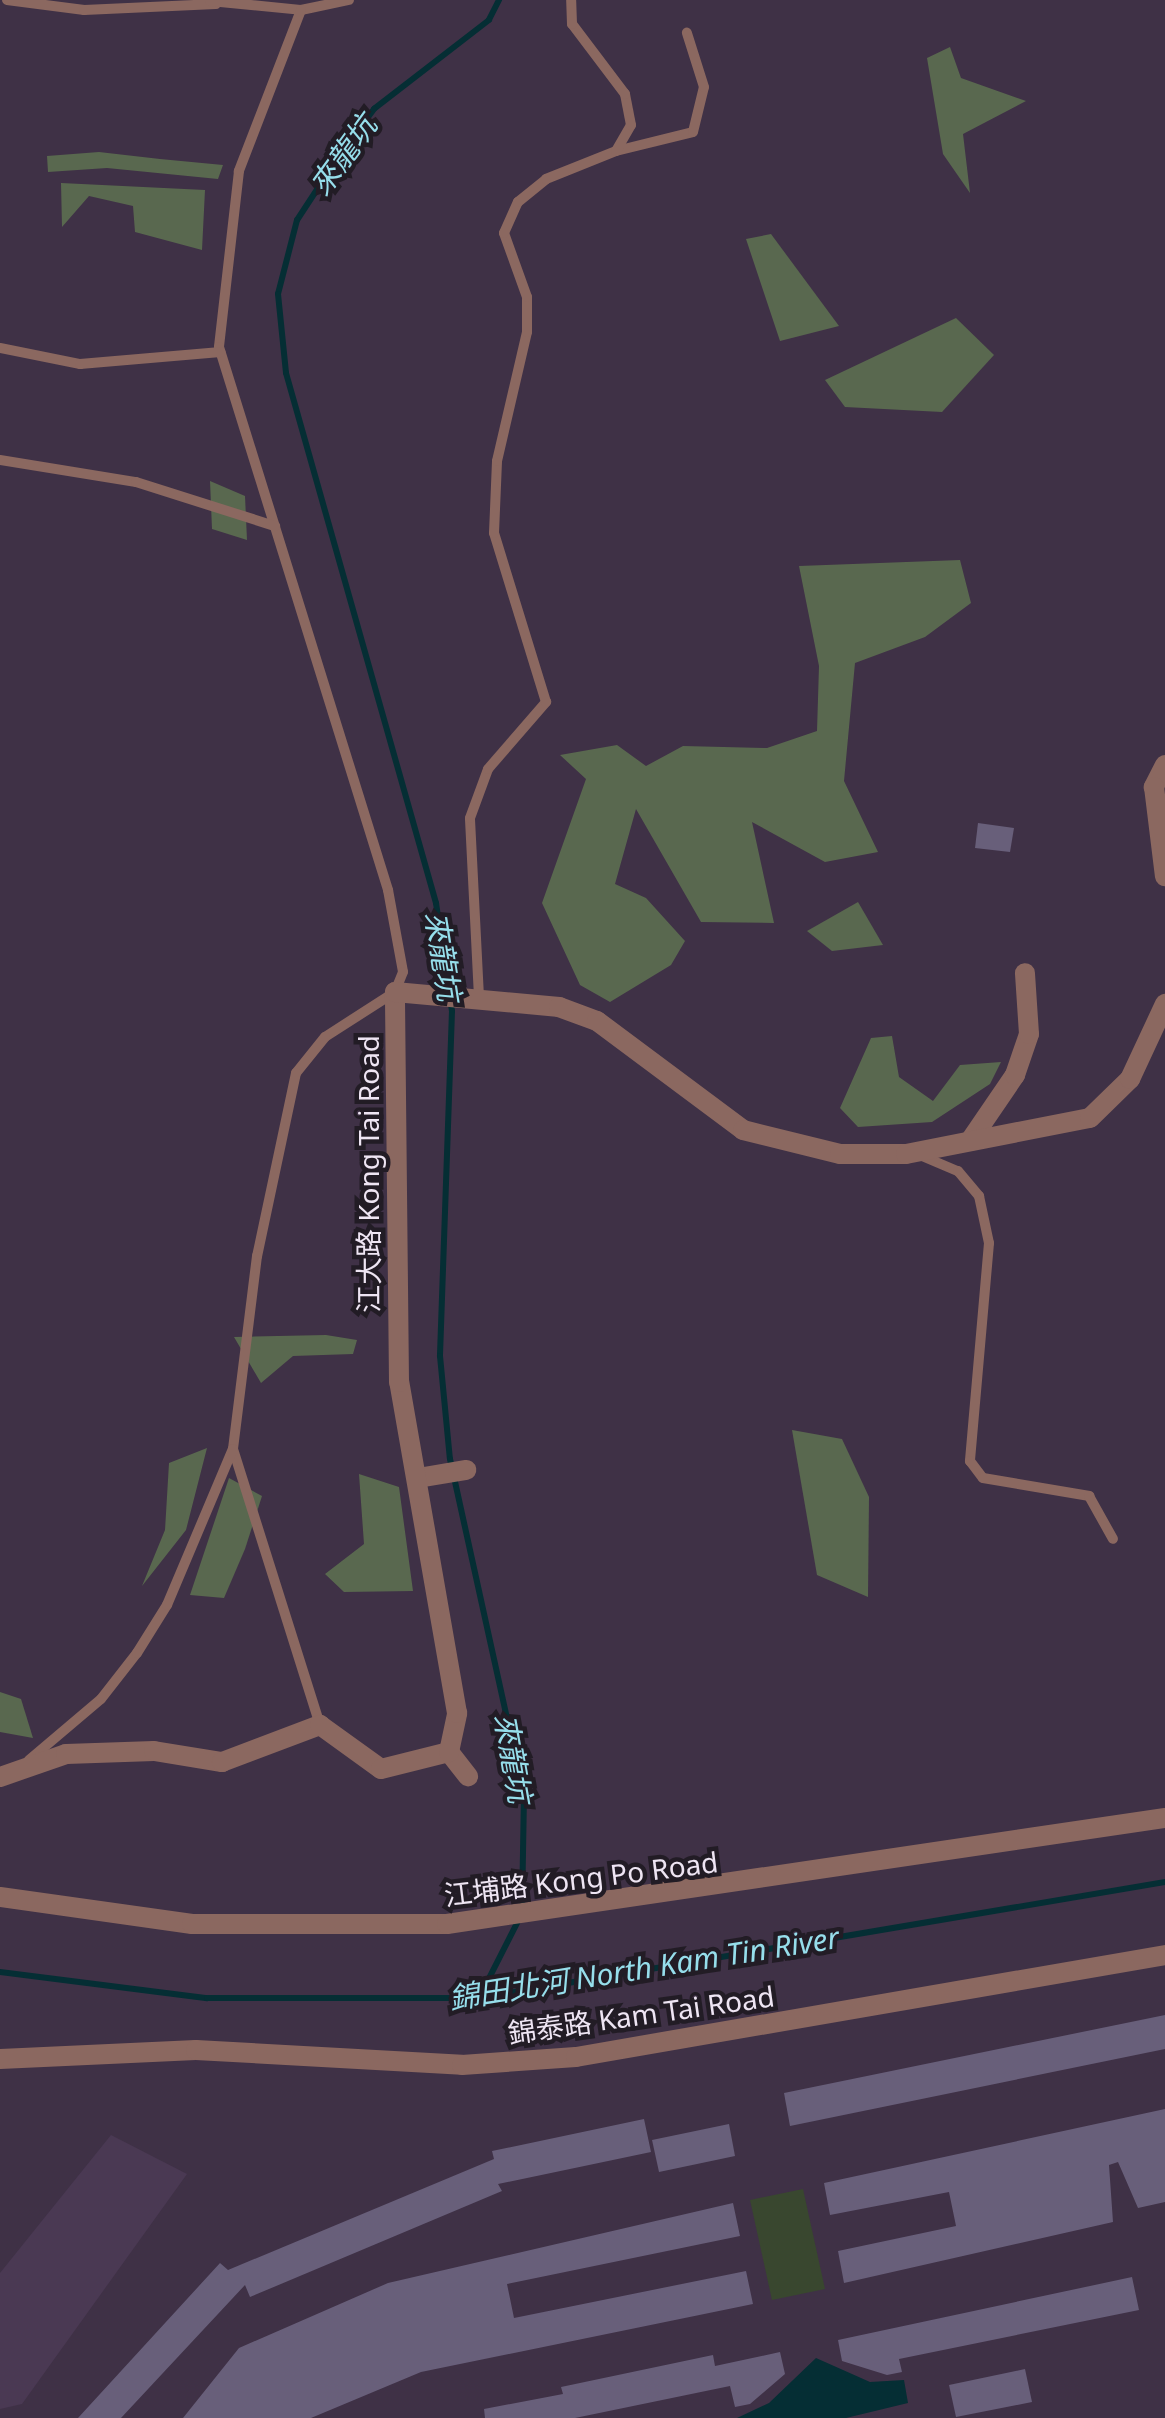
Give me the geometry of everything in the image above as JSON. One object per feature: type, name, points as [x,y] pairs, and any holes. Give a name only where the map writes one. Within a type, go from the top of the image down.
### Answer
[{"type":"street","points":[[1165,764],[1154,787],[1165,876]]},
{"type":"street","points":[[970,1141],[1015,1075],[1029,1034],[1025,972]]},
{"type":"street","points":[[396,992],[536,999],[597,1021],[743,1130],[840,1154],[906,1154],[1064,1127],[1109,1105],[1165,1004]]},
{"type":"street","name":"江大路 Kong Tai Road","points":[[396,992],[393,1281],[418,1478],[457,1713],[449,1752]]},
{"type":"street","points":[[418,1478],[466,1470]]},
{"type":"street","points":[[0,1777],[29,1760],[154,1751],[222,1762],[320,1725],[381,1769],[449,1752],[468,1776]]},
{"type":"street","name":"江埔路 Kong Po Road","points":[[0,1897],[192,1924],[447,1924],[550,1915],[1165,1818]]},
{"type":"street","name":"錦泰路 Kam Tai Road","points":[[0,2059],[196,2050],[462,2065],[576,2058],[1165,1955]]},
{"type":"lane","points":[[7,0],[84,10],[213,2],[301,10],[349,0]]},
{"type":"lane","points":[[571,0],[572,24],[632,106],[616,151]]},
{"type":"lane","points":[[29,1760],[101,1699],[168,1606],[232,1448],[262,1229],[296,1072],[326,1037],[396,992],[404,972],[388,890],[220,352],[240,171],[301,10]]},
{"type":"lane","points":[[472,995],[470,818],[488,769],[546,702],[494,533],[498,461],[527,332],[527,298],[504,233],[518,202],[546,179],[616,151],[693,132],[704,88],[687,33]]},
{"type":"lane","points":[[0,348],[80,364],[220,352]]},
{"type":"lane","points":[[0,460],[136,482],[275,526]]},
{"type":"lane","points":[[906,1154],[958,1171],[979,1196],[988,1284],[970,1461],[983,1478],[1089,1496],[1113,1539]]},
{"type":"lane","points":[[232,1448],[320,1725]]},
{"type":"shaded area","points":[[950,47],[961,78],[1026,101],[963,134],[970,193],[943,154],[927,58]]},
{"type":"shaded area","points":[[99,152],[223,165],[218,179],[107,168],[48,172],[47,156]]},
{"type":"shaded area","points":[[61,183],[205,190],[202,250],[135,232],[133,206],[89,196],[62,227]]},
{"type":"shaded area","points":[[771,234],[839,326],[780,341],[746,239]]},
{"type":"shaded area","points":[[956,318],[994,355],[942,412],[845,407],[825,380]]},
{"type":"shaded area","points":[[210,481],[245,496],[247,540],[212,529]]},
{"type":"shaded area","points":[[960,560],[971,603],[925,637],[855,663],[844,781],[878,852],[825,862],[752,822],[774,923],[701,922],[636,809],[615,884],[646,898],[685,941],[671,965],[610,1002],[580,985],[542,903],[586,779],[560,755],[617,745],[646,766],[683,746],[767,748],[817,731],[819,666],[799,566]]},
{"type":"shaded area","points":[[858,902],[883,945],[832,951],[807,931]]},
{"type":"shaded area","points":[[892,1036],[899,1077],[933,1101],[960,1065],[1001,1062],[990,1084],[932,1122],[858,1127],[840,1108],[871,1038]]},
{"type":"shaded area","points":[[326,1335],[357,1340],[353,1354],[293,1356],[261,1383],[234,1337]]},
{"type":"shaded area","points":[[792,1430],[842,1439],[869,1497],[868,1597],[817,1575]]},
{"type":"shaded area","points":[[207,1448],[186,1530],[142,1586],[165,1530],[169,1463]]},
{"type":"shaded area","points":[[359,1474],[399,1487],[413,1591],[344,1592],[325,1574],[364,1544]]},
{"type":"shaded area","points":[[229,1478],[262,1496],[245,1549],[224,1598],[190,1595]]},
{"type":"shaded area","points":[[0,1692],[21,1699],[33,1738],[0,1732]]},
{"type":"shaded area","points":[[111,2135],[187,2174],[22,2404],[0,2409],[0,2273]]},
{"type":"shaded area","points":[[803,2189],[825,2289],[772,2300],[750,2200]]},
{"type":"shaded area","points":[[816,2358],[870,2382],[904,2380],[908,2403],[846,2418],[737,2418],[769,2403]]},
{"type":"building","points":[[978,823],[1014,828],[1010,852],[975,848]]},
{"type":"building","points":[[1165,2015],[1165,2049],[790,2126],[784,2093]]},
{"type":"building","points":[[1165,2109],[1165,2202],[1138,2208],[1118,2162],[1109,2165],[1113,2222],[844,2283],[838,2251],[956,2226],[949,2192],[830,2215],[824,2183]]},
{"type":"building","points":[[644,2119],[651,2152],[498,2184],[502,2191],[250,2297],[245,2285],[121,2418],[78,2418],[220,2263],[228,2270],[494,2159],[492,2151]]},
{"type":"building","points":[[729,2124],[735,2156],[659,2172],[652,2140]]},
{"type":"building","points":[[733,2203],[740,2236],[507,2284],[514,2318],[746,2271],[753,2304],[421,2372],[311,2418],[183,2418],[239,2348],[388,2283]]},
{"type":"building","points":[[1132,2277],[1139,2310],[899,2359],[902,2372],[887,2375],[842,2361],[838,2340]]},
{"type":"building","points":[[780,2352],[785,2374],[750,2404],[735,2407],[730,2386],[575,2418],[485,2418],[484,2409],[563,2394],[561,2387],[713,2355],[715,2366]]},
{"type":"building","points":[[1025,2369],[1032,2402],[956,2417],[949,2385]]},
{"type":"waterway","name":"來龍坑","points":[[499,0],[489,20],[374,109],[297,220],[278,294],[286,373],[436,903],[452,1011],[440,1356],[450,1459],[524,1795],[522,1907]]},
{"type":"waterway","name":"錦田北河 North Kam Tin River","points":[[0,1972],[207,1998],[479,1998],[1165,1882]]},
{"type":"waterway","name":"來龍坑","points":[[479,1998],[519,1919]]}]
